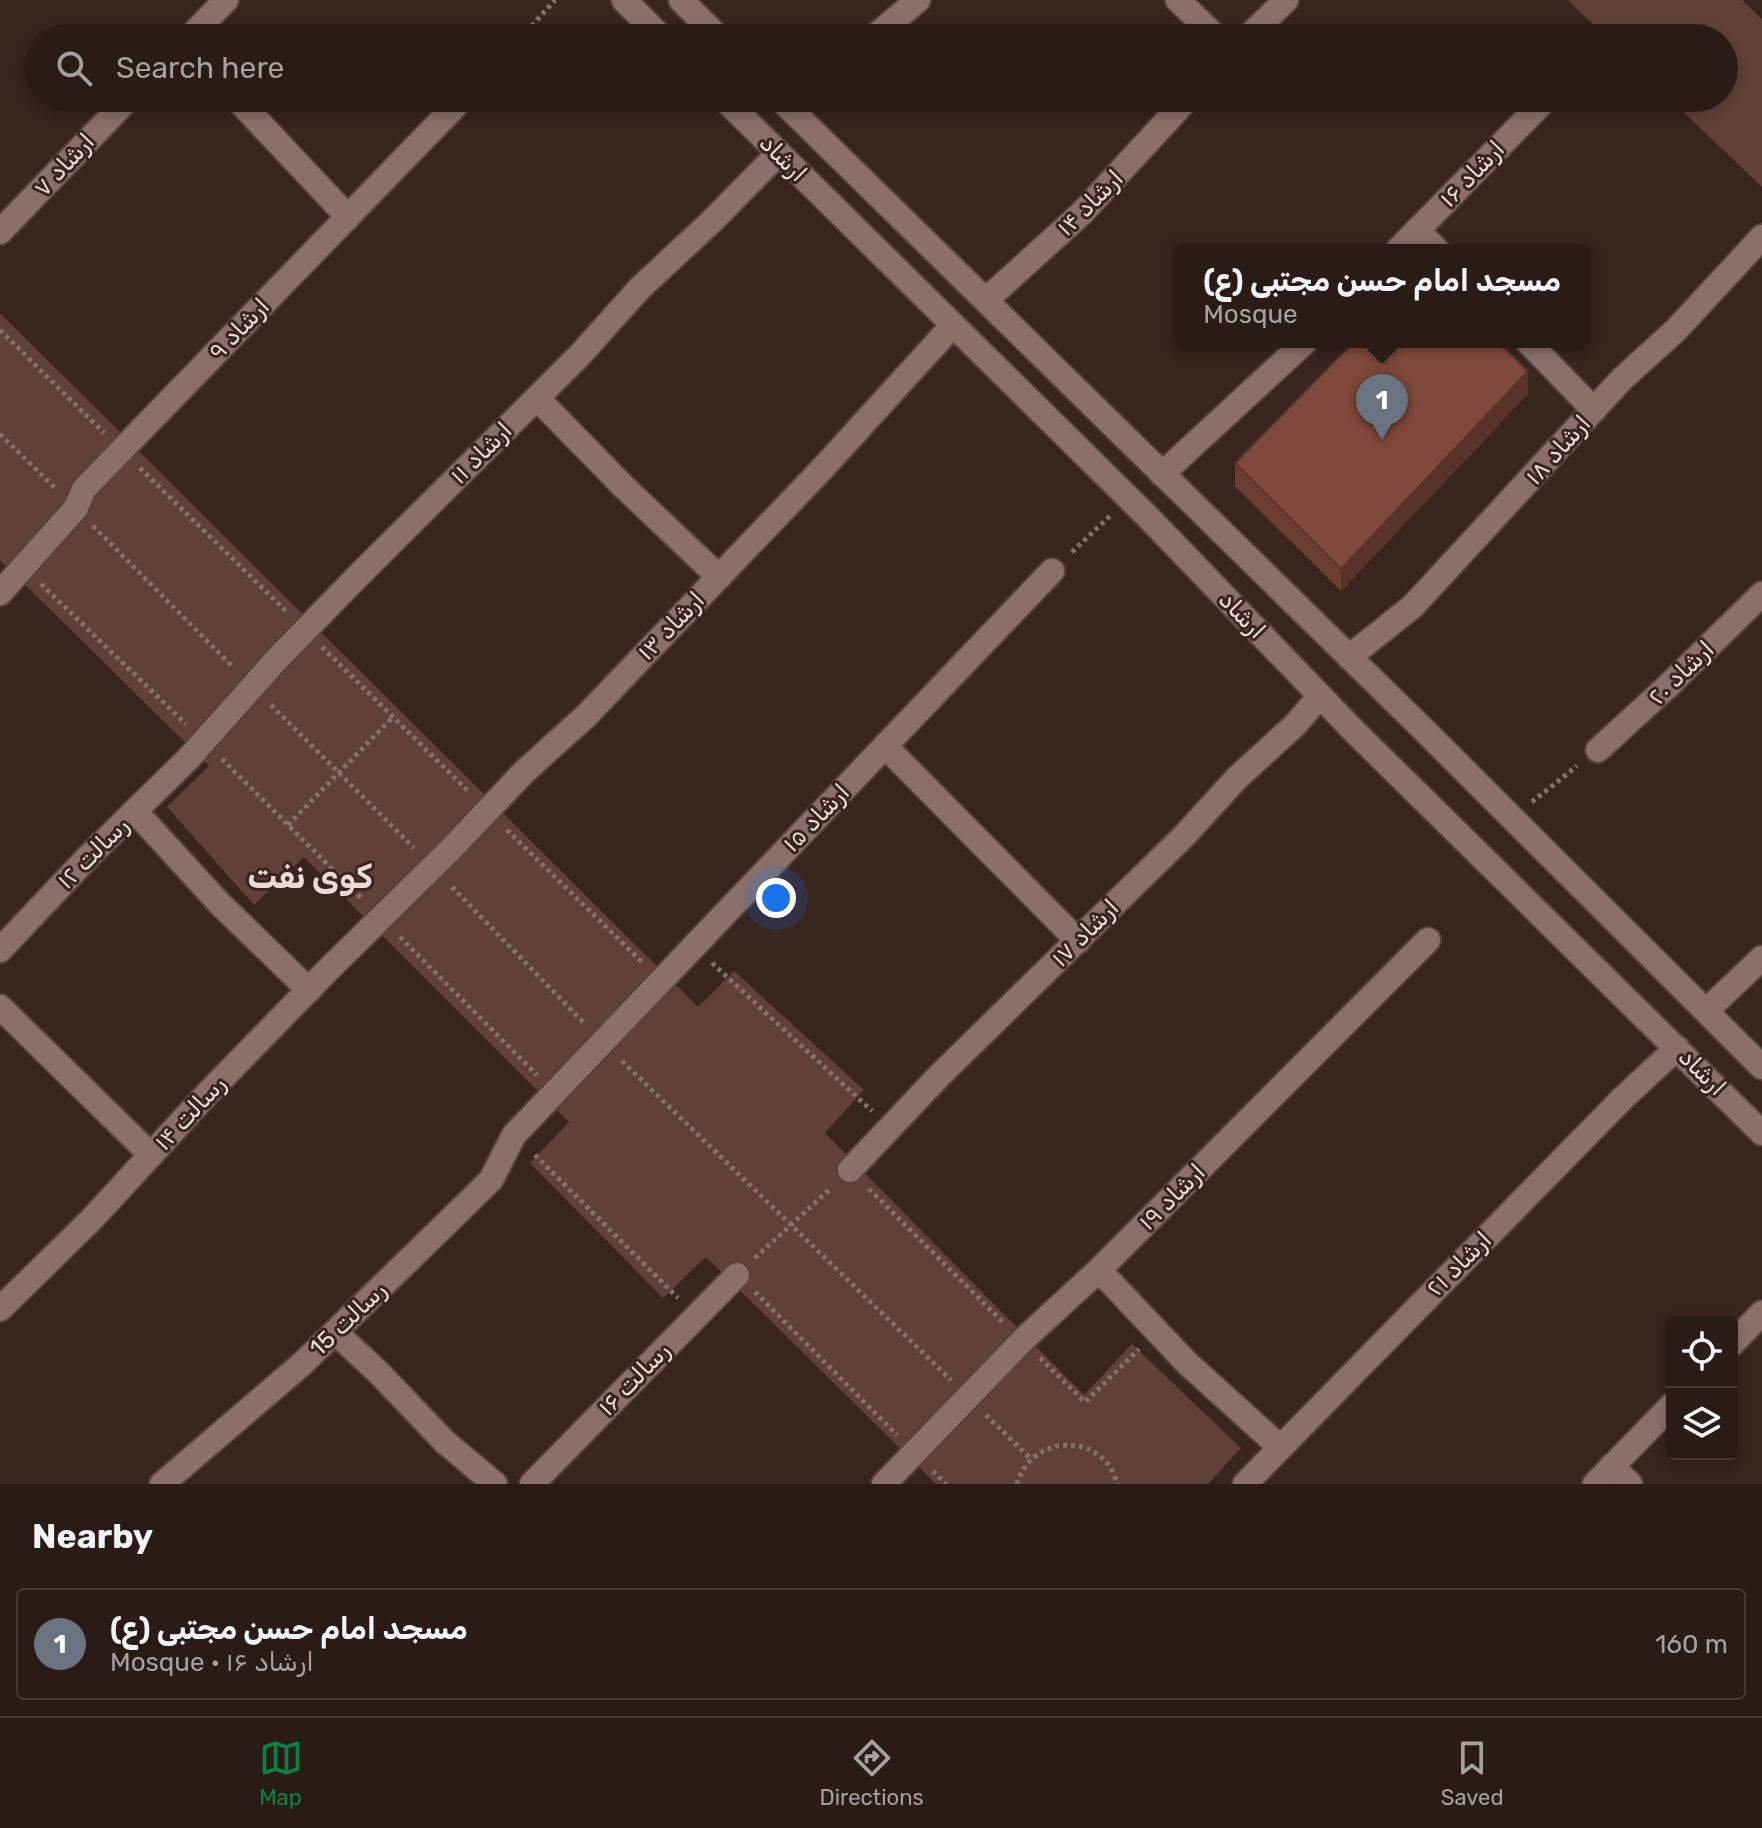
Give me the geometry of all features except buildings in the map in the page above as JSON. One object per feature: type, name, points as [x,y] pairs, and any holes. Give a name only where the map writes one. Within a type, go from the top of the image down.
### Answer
[{"type":"street","points":[[203,24],[226,0]]},
{"type":"street","points":[[624,0],[648,24]]},
{"type":"street","points":[[681,0],[705,24]]},
{"type":"street","points":[[890,24],[918,0]]},
{"type":"street","points":[[1178,0],[1203,24]]},
{"type":"street","points":[[1261,24],[1286,0]]},
{"type":"street","name":"ارشاد ۷","points":[[0,232],[116,112]]},
{"type":"street","points":[[249,112],[348,217]]},
{"type":"street","name":"ارشاد ۹","points":[[0,593],[76,508],[84,489],[449,112]]},
{"type":"street","name":"ارشاد","points":[[737,112],[1129,498],[1320,696],[1762,1133]]},
{"type":"street","name":"ارشاد","points":[[793,112],[1762,1067]]},
{"type":"street","name":"ارشاد ۱۴","points":[[986,300],[1082,213],[1175,112]]},
{"type":"street","name":"ارشاد ۱۶","points":[[1404,244],[1533,112]]},
{"type":"street","name":"ارشاد ۱۱","points":[[196,750],[305,630],[579,356],[640,288],[779,153]]},
{"type":"street","points":[[870,243],[899,215]]},
{"type":"street","points":[[1417,230],[1431,244]]},
{"type":"street","name":"ارشاد ۱۸","points":[[1349,657],[1413,606],[1622,379],[1676,330],[1762,237]]},
{"type":"street","name":"ارشاد ۱۳","points":[[380,917],[524,772],[586,716],[823,468],[953,325]]},
{"type":"street","points":[[1162,474],[1298,348]]},
{"type":"street","points":[[1534,348],[1594,410]]},
{"type":"street","points":[[537,398],[623,486],[719,577]]},
{"type":"street","points":[[1221,593],[1253,562]]},
{"type":"street","name":"ارشاد ۱۵","points":[[514,1135],[1052,571]]},
{"type":"street","name":"ارشاد ۲۰","points":[[1598,750],[1762,594]]},
{"type":"street","name":"ارشاد ۱۷","points":[[850,1170],[939,1076],[1184,836],[1320,696]]},
{"type":"street","points":[[885,746],[1078,941]]},
{"type":"street","name":"رسالت ۱۲","points":[[0,950],[196,750]]},
{"type":"street","points":[[135,811],[219,903],[309,990]]},
{"type":"street","name":"رسالت ۱۴","points":[[0,1309],[91,1220],[380,917]]},
{"type":"street","name":"ارشاد ۱۹","points":[[884,1484],[1023,1341],[1099,1270],[1428,940]]},
{"type":"street","points":[[1706,1011],[1762,958]]},
{"type":"street","points":[[0,1007],[151,1155]]},
{"type":"street","name":"ارشاد ۲۱","points":[[1245,1484],[1623,1098],[1677,1048]]},
{"type":"street","name":"رسالت 15","points":[[162,1484],[302,1364],[491,1180],[514,1135]]},
{"type":"street","points":[[1099,1270],[1156,1332],[1280,1447]]},
{"type":"street","name":"رسالت ۱۶","points":[[532,1484],[737,1275]]},
{"type":"street","points":[[1738,1338],[1762,1313]]},
{"type":"street","points":[[335,1332],[445,1442],[495,1484]]},
{"type":"street","points":[[1595,1484],[1666,1411]]},
{"type":"street","points":[[1612,1466],[1630,1484]]},
{"type":"path","points":[[534,24],[555,0]]},
{"type":"path","points":[[0,330],[661,981]]},
{"type":"path","points":[[0,434],[433,867],[602,1042],[1031,1459]]},
{"type":"path","points":[[1052,571],[1129,498]]},
{"type":"path","points":[[24,567],[196,750],[288,825],[554,1093]]},
{"type":"path","points":[[288,825],[394,717]]},
{"type":"path","points":[[1512,818],[1598,750]]},
{"type":"path","points":[[694,946],[891,1128]]},
{"type":"path","points":[[514,1135],[695,1316]]},
{"type":"path","points":[[946,1484],[737,1275],[850,1170],[1085,1402],[1156,1332]]},
{"type":"path","points":[[1017,1484],[1021,1471],[1037,1453],[1061,1444],[1086,1448],[1107,1462],[1118,1484]]},
{"type":"shaded area","points":[[1568,0],[1742,0],[1762,19],[1762,187],[1684,112],[1738,112],[1738,24],[1593,24]]},
{"type":"shaded area","points":[[0,313],[698,1007],[734,971],[864,1090],[825,1133],[1084,1395],[1132,1344],[1241,1448],[1208,1484],[936,1484],[706,1257],[663,1298],[530,1163],[569,1122],[304,857],[254,905],[167,807],[209,766],[0,560]]},
{"type":"place","name":"مسجد امام حسن مجتبی (ع)","points":[[1382,440]]},
{"type":"district","name":"کوی نفت","points":[[310,877]]}]
